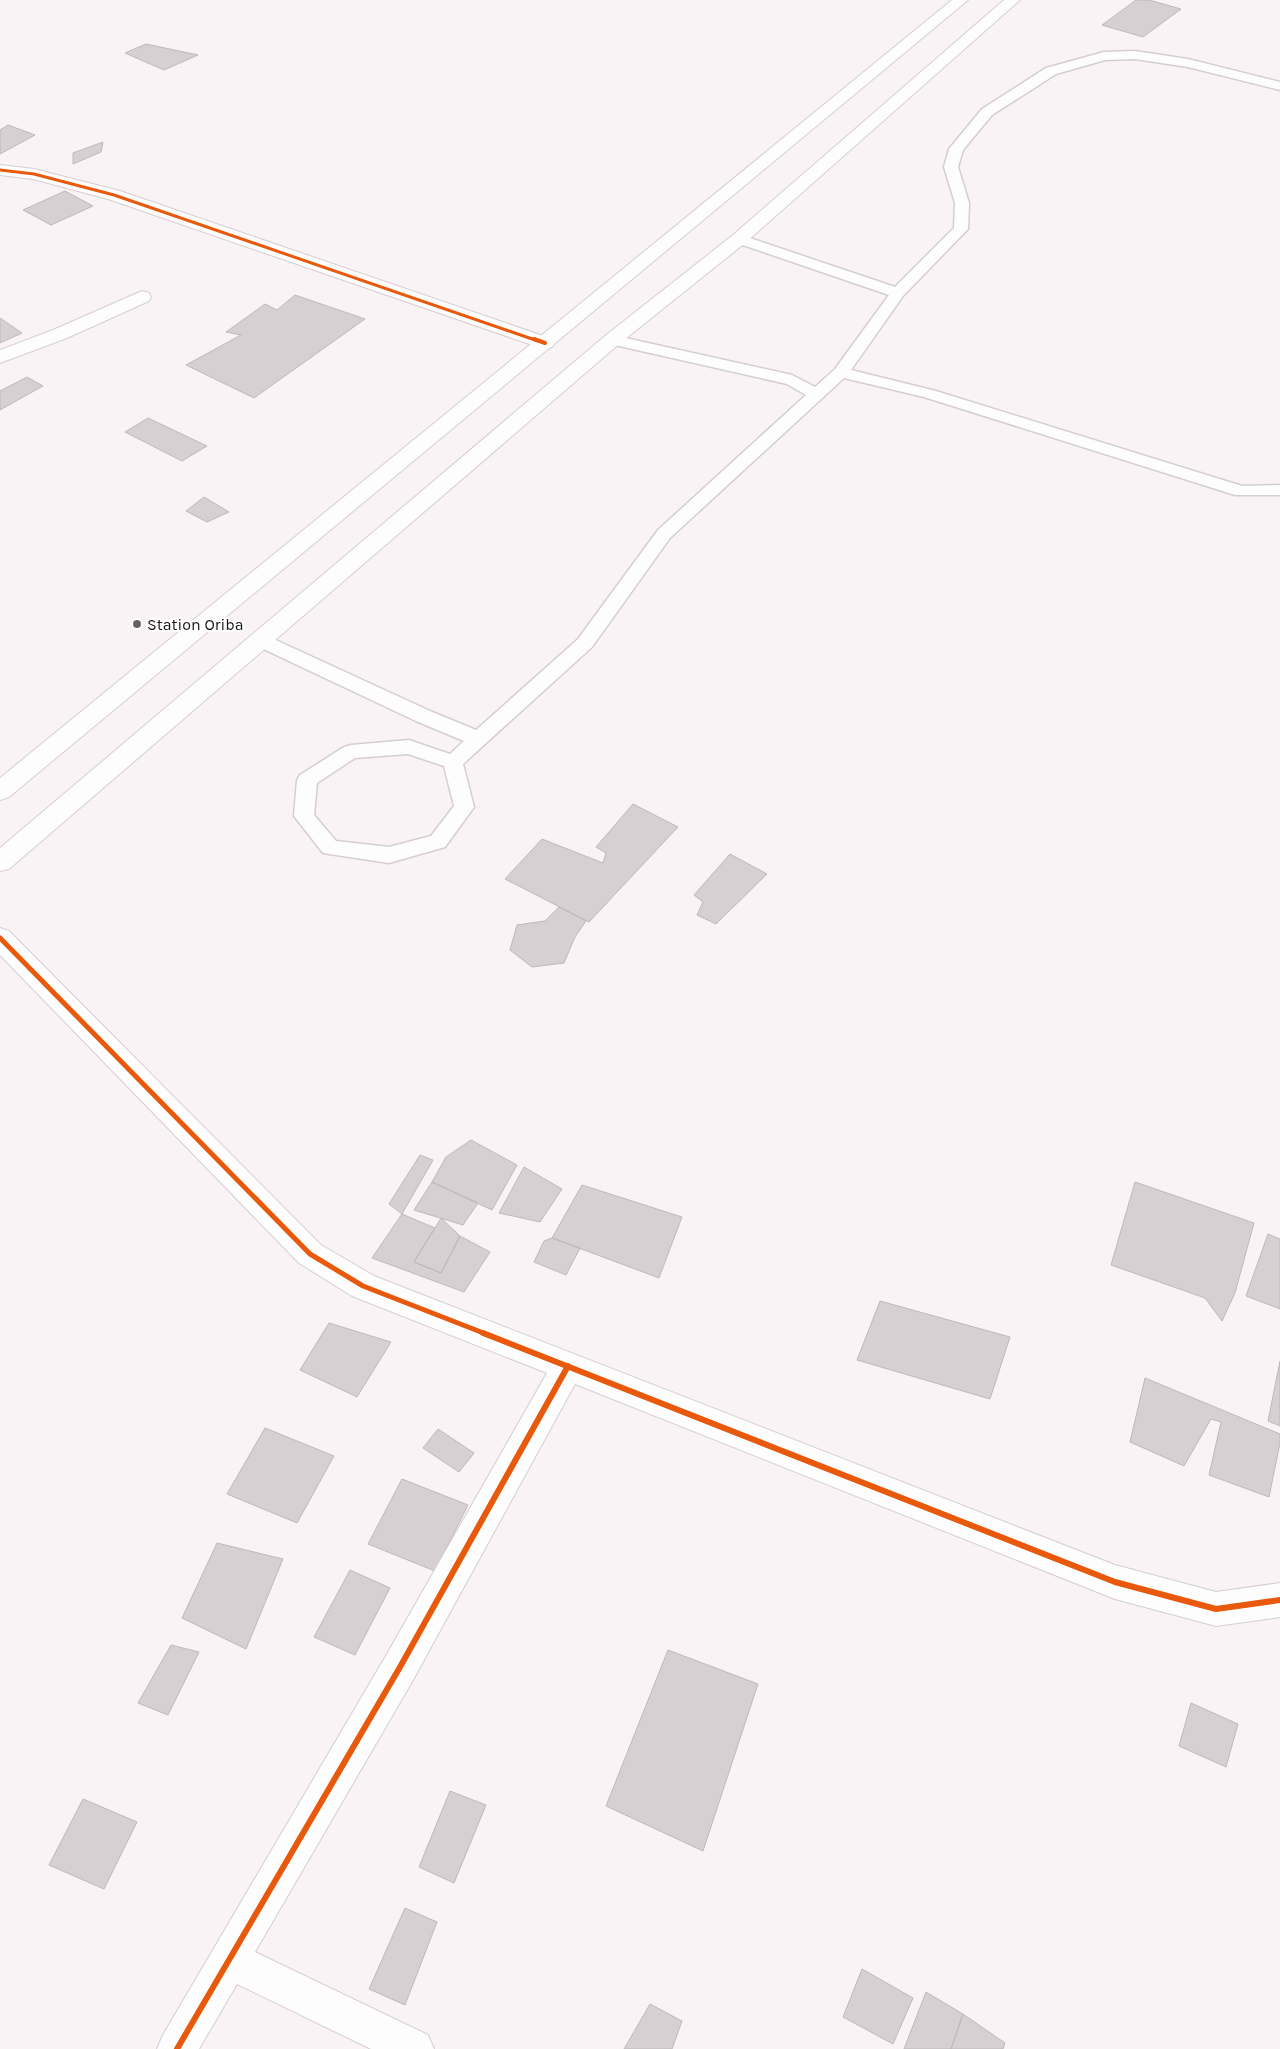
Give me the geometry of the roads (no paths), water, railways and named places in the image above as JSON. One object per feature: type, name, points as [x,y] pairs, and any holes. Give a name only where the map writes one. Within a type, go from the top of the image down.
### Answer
[{"type":"main road","points":[[0,791],[961,0]]},
{"type":"main road","points":[[0,862],[612,340],[739,239],[1013,0]]},
{"type":"main road","points":[[0,170],[54,179],[114,195],[545,343]]},
{"type":"main road","points":[[0,357],[60,334],[142,296]]},
{"type":"main road","points":[[0,938],[310,1254],[362,1286],[1115,1582],[1216,1610],[1280,1600]]},
{"type":"main road","points":[[177,2049],[400,1667],[568,1366]]},
{"type":"main road","points":[[229,1960],[414,2049]]},
{"type":"lane","points":[[453,762],[586,644],[664,534],[841,372],[898,293],[961,229],[962,203],[951,167],[956,149],[987,112],[1051,71],[1104,56],[1135,55],[1188,63],[1280,86]]},
{"type":"lane","points":[[739,239],[898,293]]},
{"type":"lane","points":[[612,340],[792,380],[816,394]]},
{"type":"lane","points":[[841,372],[930,394],[1241,491],[1280,490]]},
{"type":"lane","points":[[260,640],[423,716],[478,739]]},
{"type":"lane","points":[[409,747],[453,762],[464,807],[438,842],[389,855],[330,848],[304,816],[307,780],[351,752],[409,747]]},
{"type":"place","name":"Station Oriba","points":[[137,624]]}]
